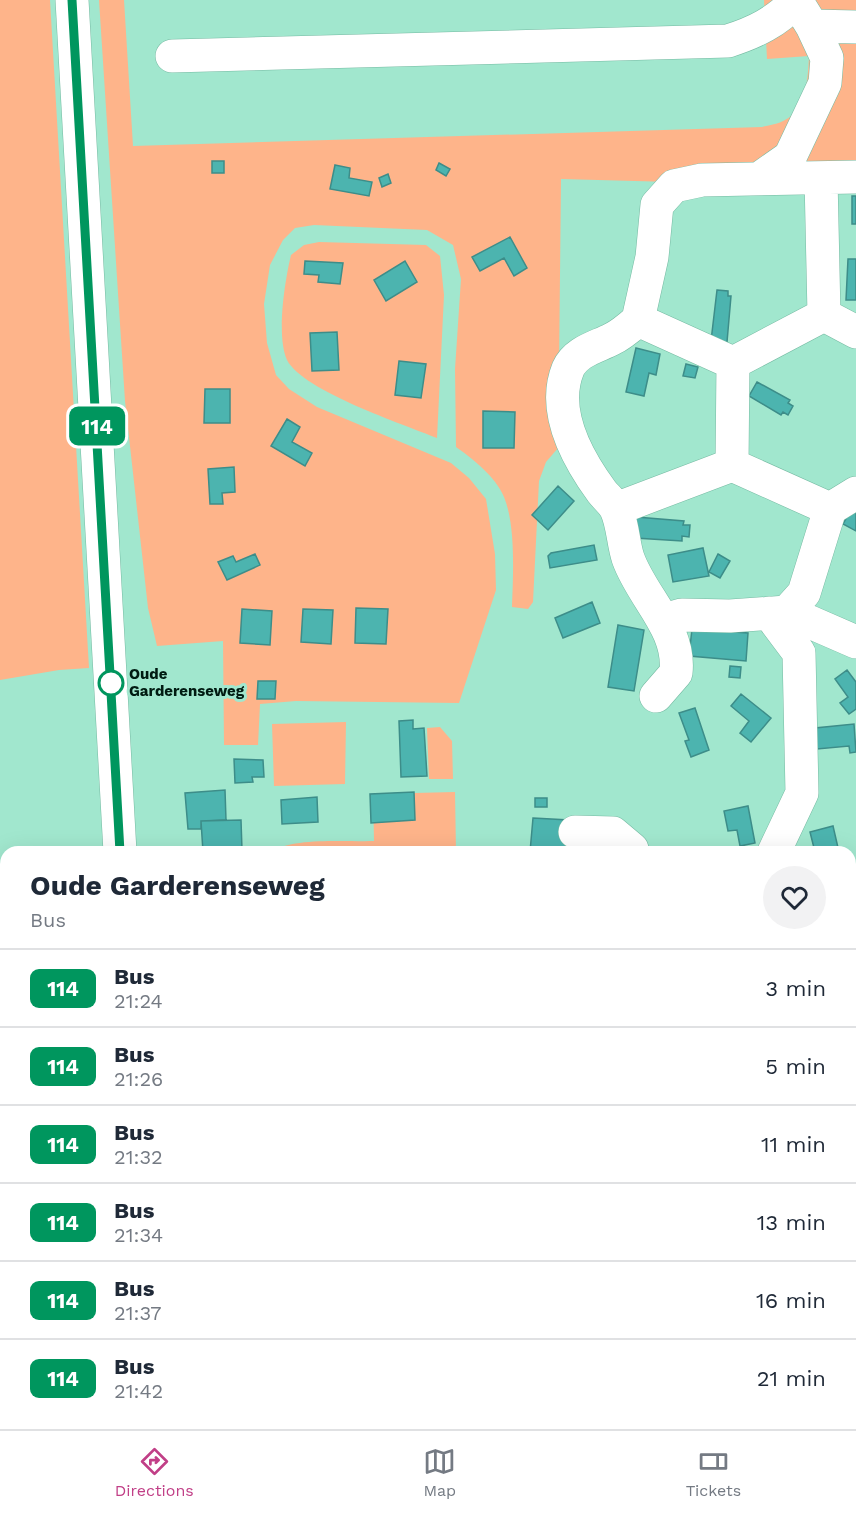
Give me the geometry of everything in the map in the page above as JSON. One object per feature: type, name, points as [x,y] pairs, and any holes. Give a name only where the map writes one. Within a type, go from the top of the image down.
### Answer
[{"type":"main road","points":[[72,0],[120,846]]},
{"type":"main road","points":[[760,178],[790,157],[825,83],[827,58],[802,9]]},
{"type":"main road","points":[[172,56],[728,41],[760,30],[782,15],[802,9],[856,27]]},
{"type":"main road","points":[[656,696],[676,673],[677,659],[664,620],[647,598],[628,558],[616,509],[584,465],[568,433],[563,402],[568,368],[585,350],[614,339],[638,320],[652,257],[657,206],[674,186],[702,180],[856,177]]},
{"type":"main road","points":[[821,178],[824,315]]},
{"type":"main road","points":[[824,315],[856,332]]},
{"type":"main road","points":[[733,363],[824,315]]},
{"type":"main road","points":[[638,320],[733,363]]},
{"type":"main road","points":[[732,465],[733,363]]},
{"type":"main road","points":[[616,509],[732,465],[843,501],[804,593],[778,612]]},
{"type":"main road","points":[[664,620],[682,615],[730,616],[778,612],[856,642]]},
{"type":"main road","points":[[777,846],[802,793],[799,652],[778,612]]},
{"type":"main road","points":[[575,832],[613,833],[629,846]]},
{"type":"shaded area","points":[[0,0],[50,0],[89,668],[59,670],[0,680]]},
{"type":"shaded area","points":[[99,0],[124,0],[133,146],[762,127],[783,121],[798,108],[805,91],[809,56],[767,59],[764,0],[856,0],[856,166],[672,182],[561,179],[559,370],[565,440],[546,462],[539,481],[533,602],[528,609],[512,607],[512,536],[504,497],[490,475],[456,447],[455,369],[461,279],[453,245],[427,230],[314,225],[295,228],[283,240],[270,265],[264,304],[267,343],[276,375],[289,389],[317,407],[451,463],[469,478],[486,499],[495,554],[496,590],[459,703],[296,701],[260,704],[258,745],[224,745],[223,641],[157,646],[148,608],[125,401]]},
{"type":"shaded area","points":[[319,242],[426,245],[440,256],[444,295],[437,438],[333,395],[297,372],[287,360],[282,337],[282,323],[284,293],[291,255],[304,245]]},
{"type":"shaded area","points":[[346,722],[345,784],[274,786],[272,724]]},
{"type":"shaded area","points":[[440,727],[452,741],[453,779],[429,779],[427,728]]},
{"type":"shaded area","points":[[455,792],[456,846],[284,846],[306,842],[374,841],[373,794]]},
{"type":"building","points":[[212,161],[224,161],[224,173],[212,173]]},
{"type":"building","points":[[439,163],[450,169],[446,176],[436,170]]},
{"type":"building","points":[[335,165],[350,168],[349,178],[372,182],[369,196],[330,189]]},
{"type":"building","points":[[388,174],[391,183],[382,187],[379,178]]},
{"type":"building","points":[[852,196],[856,196],[856,224],[852,224]]},
{"type":"building","points":[[510,237],[527,268],[514,276],[504,258],[480,271],[472,257]]},
{"type":"building","points":[[848,259],[856,259],[856,300],[846,300]]},
{"type":"building","points":[[305,261],[343,263],[340,284],[318,282],[319,275],[304,274]]},
{"type":"building","points":[[405,261],[417,282],[386,301],[374,280]]},
{"type":"building","points":[[717,290],[728,291],[728,296],[731,296],[727,342],[711,341]]},
{"type":"building","points":[[337,332],[339,370],[312,371],[310,333]]},
{"type":"building","points":[[636,348],[660,354],[656,375],[649,373],[644,396],[626,392]]},
{"type":"building","points":[[399,361],[426,364],[421,398],[395,395]]},
{"type":"building","points":[[686,364],[698,367],[695,378],[683,376]]},
{"type":"building","points":[[757,382],[790,400],[788,403],[793,406],[788,415],[783,412],[781,415],[749,396]]},
{"type":"building","points":[[205,389],[230,389],[230,423],[204,423]]},
{"type":"building","points":[[483,411],[515,412],[514,448],[483,448]]},
{"type":"building","points":[[287,419],[300,427],[292,442],[312,453],[305,466],[271,446]]},
{"type":"building","points":[[234,467],[235,492],[222,493],[223,504],[210,504],[208,469]]},
{"type":"building","points":[[558,486],[574,501],[548,530],[532,515]]},
{"type":"building","points":[[851,510],[856,513],[856,531],[843,524]]},
{"type":"building","points":[[636,517],[684,521],[683,525],[690,525],[689,537],[682,536],[682,541],[635,538]]},
{"type":"building","points":[[594,545],[597,560],[550,568],[548,556],[551,553]]},
{"type":"building","points":[[703,548],[709,576],[673,582],[668,555]]},
{"type":"building","points":[[255,554],[260,565],[227,580],[218,562],[233,556],[236,562]]},
{"type":"building","points":[[718,554],[730,561],[720,578],[709,572]]},
{"type":"building","points":[[592,602],[600,623],[563,638],[555,618]]},
{"type":"building","points":[[356,608],[388,609],[386,644],[355,643]]},
{"type":"building","points":[[242,609],[272,611],[270,645],[240,643]]},
{"type":"building","points":[[303,609],[333,610],[331,644],[301,642]]},
{"type":"building","points":[[618,625],[644,630],[634,691],[608,687]]},
{"type":"building","points":[[692,629],[748,633],[746,661],[689,656]]},
{"type":"building","points":[[730,666],[741,667],[740,678],[729,677]]},
{"type":"building","points":[[847,670],[856,682],[856,709],[849,714],[840,703],[848,697],[835,679]]},
{"type":"building","points":[[258,681],[276,681],[275,699],[257,699]]},
{"type":"building","points":[[741,694],[771,718],[751,742],[740,733],[749,721],[731,706]]},
{"type":"building","points":[[695,708],[709,750],[691,757],[685,741],[689,740],[679,713]]},
{"type":"building","points":[[413,720],[413,729],[424,728],[427,776],[401,777],[399,721]]},
{"type":"building","points":[[854,724],[856,752],[850,753],[849,746],[817,749],[815,728]]},
{"type":"building","points":[[234,759],[263,760],[264,777],[252,777],[253,782],[235,783]]},
{"type":"building","points":[[225,790],[226,820],[201,821],[201,829],[188,829],[185,793]]},
{"type":"building","points":[[414,792],[415,820],[371,823],[370,794]]},
{"type":"building","points":[[317,797],[318,822],[282,824],[281,800]]},
{"type":"building","points":[[535,798],[547,798],[547,807],[535,807]]},
{"type":"building","points":[[748,806],[755,843],[740,846],[737,830],[728,831],[724,811]]},
{"type":"building","points":[[533,818],[569,820],[567,846],[531,846]]},
{"type":"building","points":[[241,820],[242,846],[203,846],[201,821]]},
{"type":"building","points":[[833,826],[838,846],[814,846],[810,832]]},
{"type":"bus line","name":"114","points":[[72,0],[120,846]]},
{"type":"place","name":"Oude Garderenseweg","points":[[111,683]]}]
